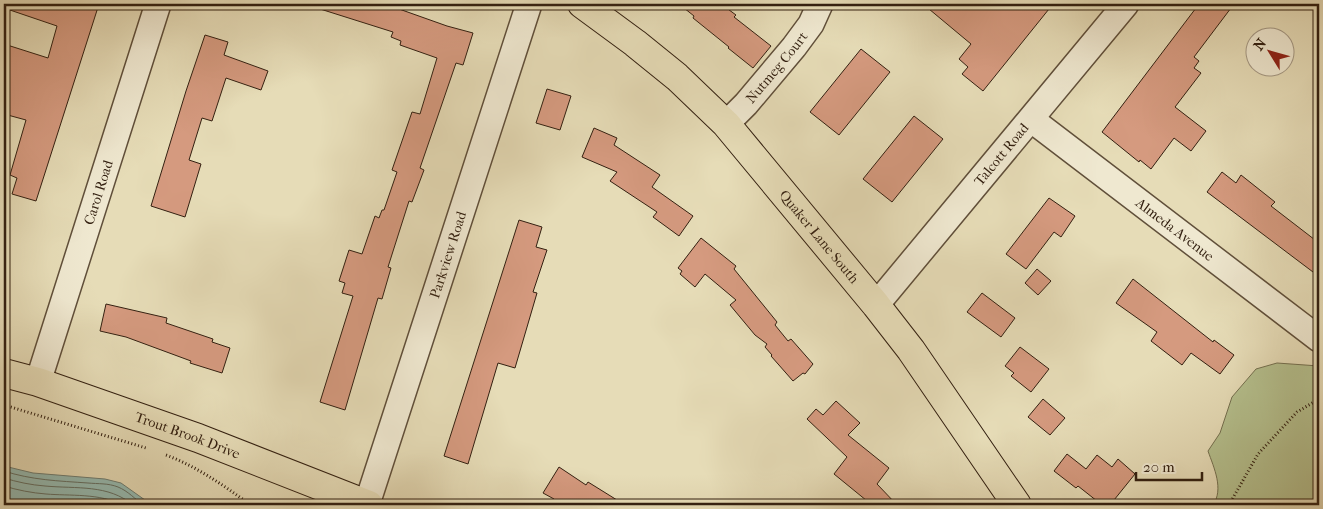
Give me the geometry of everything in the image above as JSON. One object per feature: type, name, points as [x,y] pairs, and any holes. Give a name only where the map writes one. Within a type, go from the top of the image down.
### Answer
[{"type":"main road","name":"Quaker Lane South","points":[[582,4],[636,43],[677,77],[726,124],[876,305],[943,394],[1017,505]]},
{"type":"main road","name":"Trout Brook Drive","points":[[4,373],[38,382],[198,438],[368,505]]},
{"type":"street","name":"Carol Road","points":[[38,382],[158,4]]},
{"type":"street","name":"Parkview Road","points":[[368,505],[529,4]]},
{"type":"street","name":"Nutmeg Court","points":[[726,124],[746,104],[794,47],[811,24],[820,4]]},
{"type":"street","name":"Talcott Road","points":[[876,305],[1032,120],[1126,4]]},
{"type":"street","name":"Almeda Avenue","points":[[1032,120],[1319,339]]},
{"type":"path","points":[[1229,505],[1258,454],[1297,412],[1319,399]]},
{"type":"path","points":[[4,405],[149,449]]},
{"type":"path","points":[[158,452],[186,462],[251,505]]},
{"type":"green space","points":[[1277,363],[1319,366],[1319,505],[1213,505],[1218,492],[1218,485],[1208,451],[1220,433],[1232,397],[1256,369]]},
{"type":"water","points":[[4,466],[33,473],[105,479],[121,483],[152,505],[7,505],[4,504]]},
{"type":"building","points":[[4,4],[99,4],[36,201],[12,194],[17,178],[10,175],[26,120],[4,114],[4,44],[48,58],[57,26],[4,8]]},
{"type":"building","points":[[317,4],[385,4],[473,33],[463,65],[456,63],[420,168],[424,170],[412,202],[409,201],[388,267],[391,268],[382,299],[378,298],[345,410],[320,402],[353,296],[342,293],[345,283],[339,281],[349,250],[362,254],[375,216],[379,218],[382,210],[384,210],[397,172],[392,170],[412,112],[420,114],[437,58],[400,45],[401,41],[391,37],[393,32],[317,8]]},
{"type":"building","points":[[679,4],[721,4],[736,15],[734,17],[771,46],[753,68]]},
{"type":"building","points":[[923,4],[1053,4],[983,91],[962,74],[968,67],[959,59],[971,44]]},
{"type":"building","points":[[1199,4],[1234,4],[1194,57],[1199,61],[1194,68],[1201,73],[1175,107],[1206,131],[1191,151],[1174,138],[1151,169],[1140,160],[1139,162],[1102,132]]},
{"type":"building","points":[[205,35],[228,42],[224,55],[268,71],[261,90],[226,78],[212,121],[202,118],[189,160],[201,164],[185,217],[151,206]]},
{"type":"building","points":[[861,49],[890,72],[839,135],[810,112]]},
{"type":"building","points":[[547,89],[571,96],[560,130],[536,123]]},
{"type":"building","points":[[914,116],[943,139],[892,202],[863,179]]},
{"type":"building","points":[[594,128],[617,138],[614,145],[660,175],[652,187],[693,216],[679,236],[653,217],[657,212],[610,181],[617,172],[582,157]]},
{"type":"building","points":[[1222,172],[1236,183],[1241,175],[1275,202],[1271,206],[1319,243],[1319,263],[1313,272],[1207,192]]},
{"type":"building","points":[[1049,198],[1075,216],[1061,237],[1054,232],[1026,269],[1006,254]]},
{"type":"building","points":[[519,220],[542,227],[536,247],[547,250],[533,292],[537,293],[515,368],[498,363],[468,464],[444,456]]},
{"type":"building","points":[[701,238],[736,266],[734,269],[777,322],[775,325],[788,341],[791,339],[813,364],[805,374],[803,373],[793,381],[771,356],[765,347],[767,344],[755,335],[730,305],[736,300],[705,274],[695,287],[680,274],[682,271],[678,268]]},
{"type":"building","points":[[1037,269],[1051,281],[1038,295],[1025,283]]},
{"type":"building","points":[[1133,279],[1213,342],[1214,340],[1234,355],[1220,374],[1191,353],[1182,365],[1151,341],[1157,332],[1116,303]]},
{"type":"building","points":[[982,293],[1015,318],[1001,337],[967,312]]},
{"type":"building","points":[[106,304],[167,318],[166,323],[213,339],[212,342],[230,348],[222,373],[190,363],[191,361],[126,337],[100,331]]},
{"type":"building","points":[[1020,347],[1049,369],[1031,392],[1011,376],[1014,373],[1005,366]]},
{"type":"building","points":[[1043,399],[1065,418],[1050,435],[1028,417]]},
{"type":"building","points":[[836,401],[860,423],[848,435],[889,468],[877,484],[897,505],[872,505],[834,474],[847,457],[807,419],[816,409],[823,415]]},
{"type":"building","points":[[1067,454],[1086,469],[1097,455],[1112,467],[1118,459],[1135,474],[1110,505],[1102,505],[1078,486],[1076,488],[1054,471]]},
{"type":"building","points":[[559,467],[586,485],[588,482],[625,505],[550,505],[554,499],[543,493]]}]
